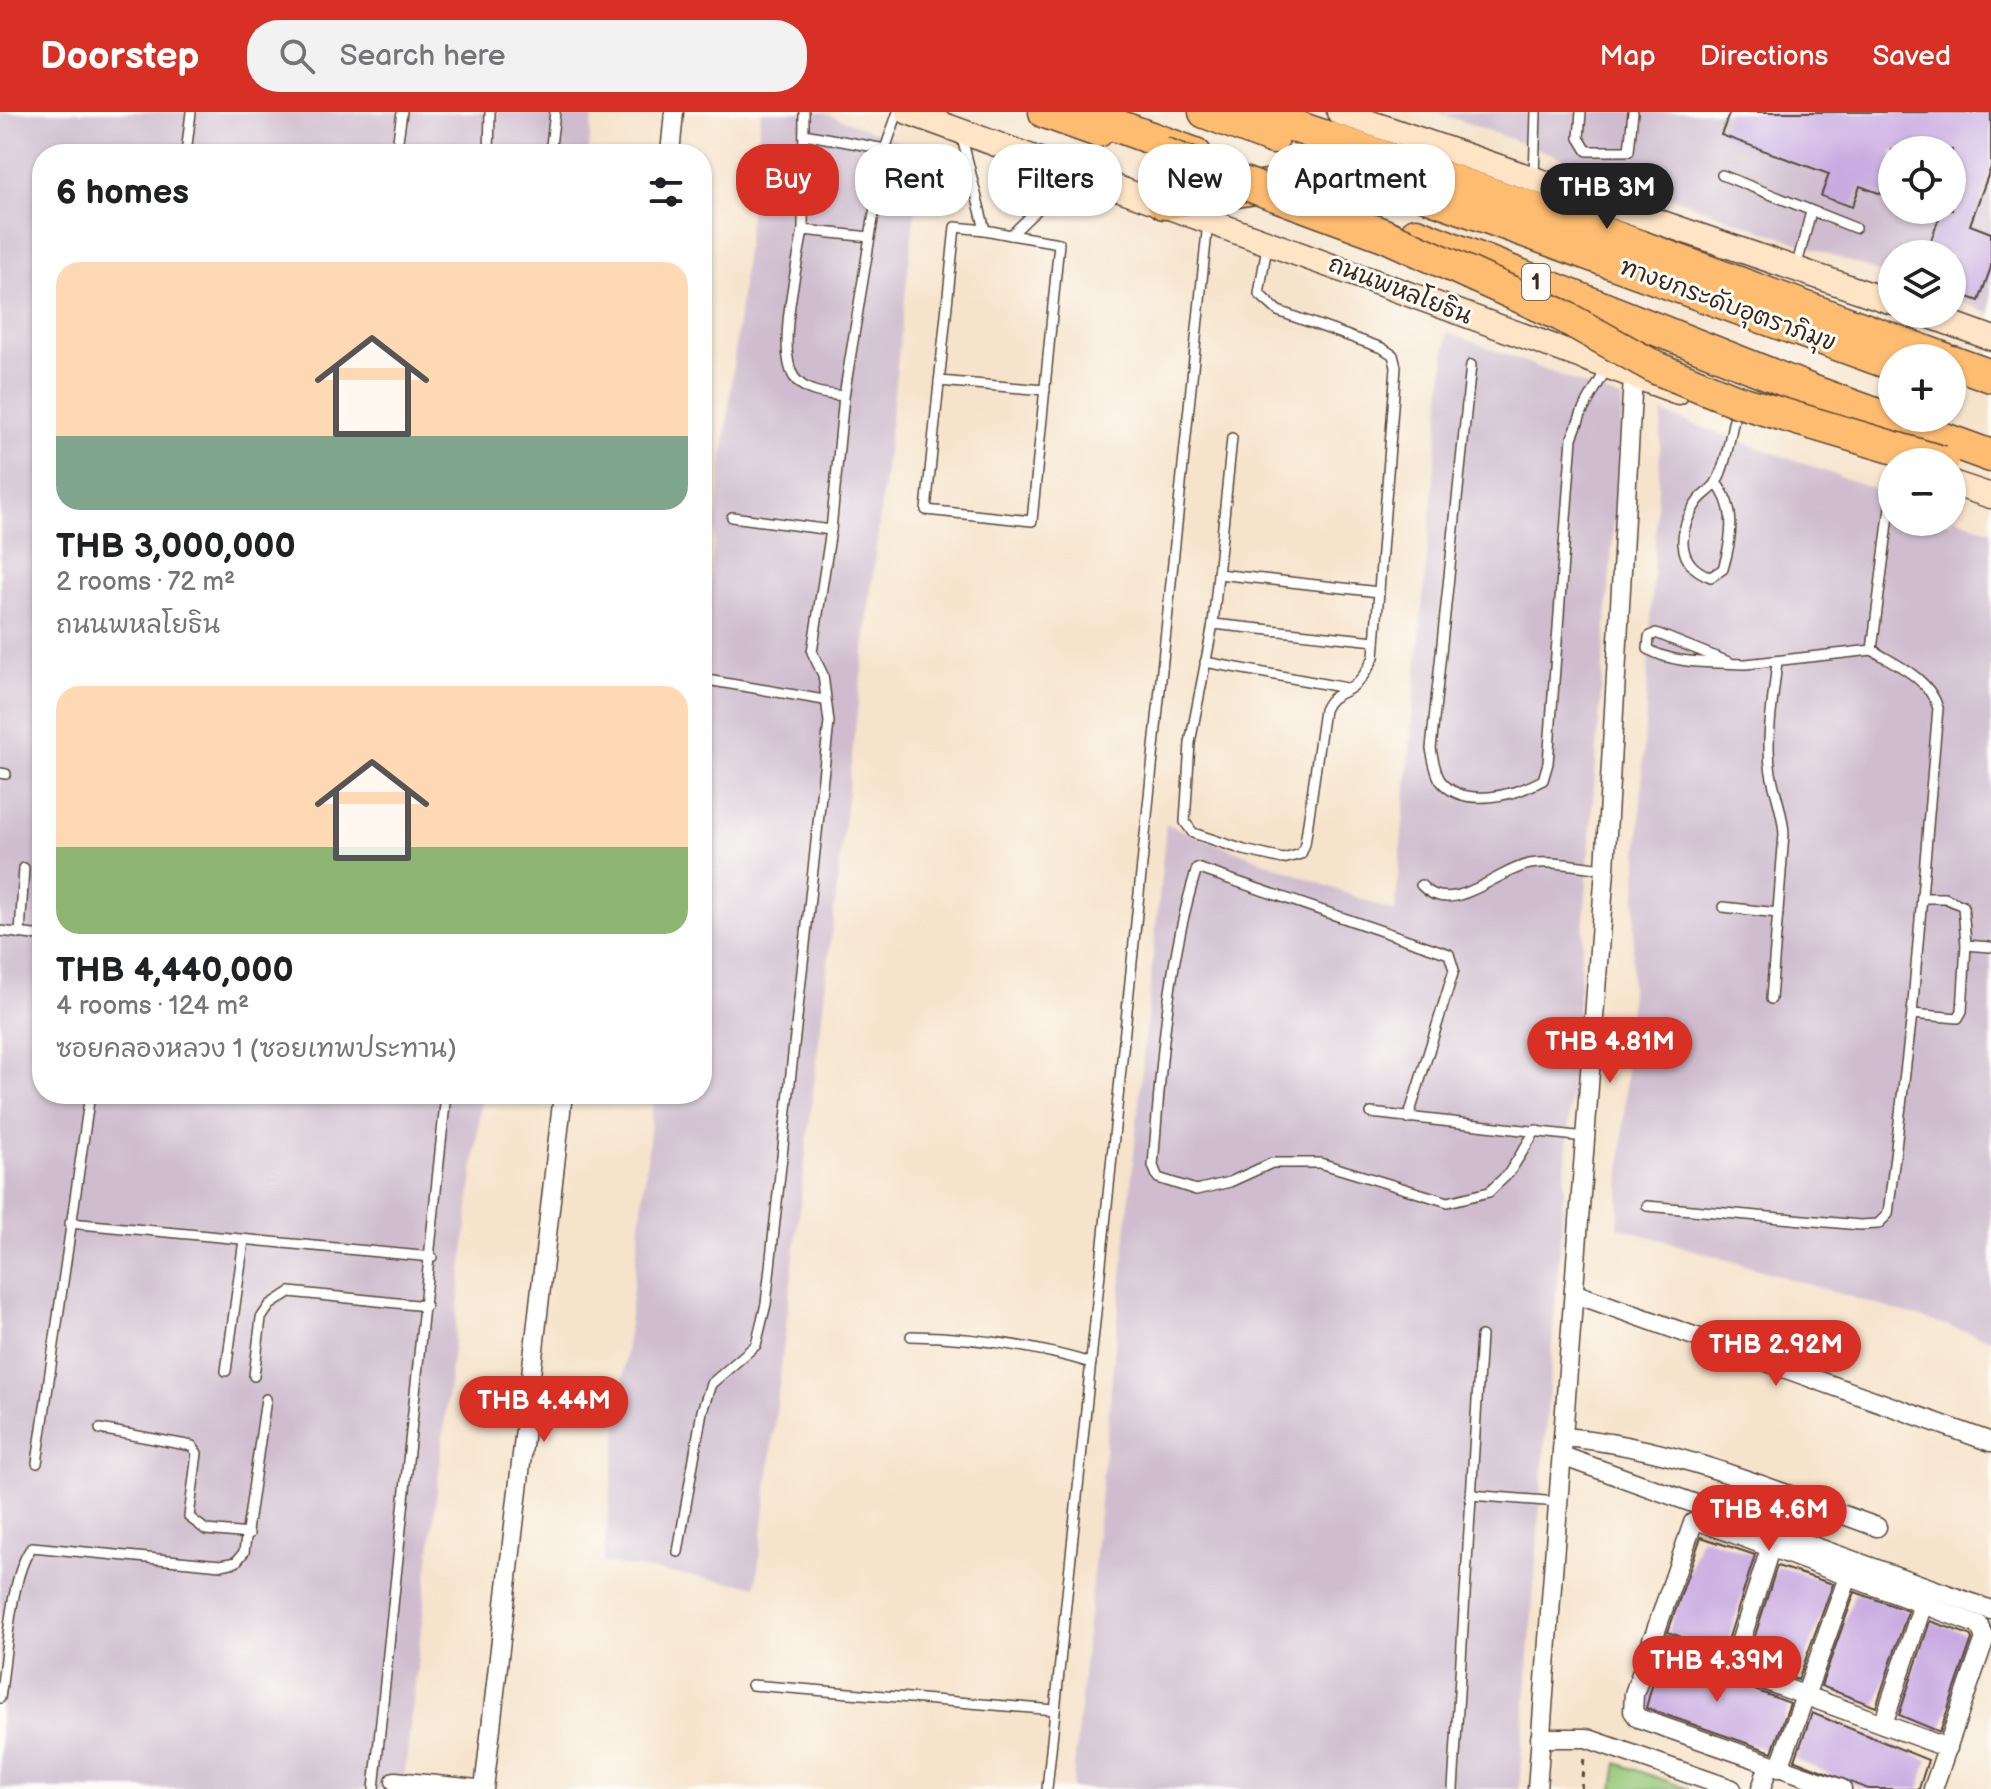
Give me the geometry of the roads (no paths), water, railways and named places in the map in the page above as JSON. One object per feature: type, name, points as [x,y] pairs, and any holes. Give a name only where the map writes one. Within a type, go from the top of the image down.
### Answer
[{"type":"highway","points":[[1045,112],[1384,235],[1561,315],[1656,368],[1737,401],[1895,448]]},
{"type":"highway","name":"1","points":[[1079,112],[1267,180]]},
{"type":"highway","name":"ทางยกระดับอุตราภิมุข","points":[[1205,112],[1484,219],[1878,359]]},
{"type":"highway","points":[[1253,112],[1587,227],[1904,344]]},
{"type":"highway","name":"1","points":[[1368,216],[1817,393],[1991,456]]},
{"type":"highway","points":[[1966,367],[1991,376]]},
{"type":"highway","points":[[1966,390],[1991,399]]},
{"type":"highway","points":[[1966,471],[1991,480]]},
{"type":"main road","name":"ถนนพหลโยธิน","points":[[908,112],[999,144]]},
{"type":"main road","points":[[1339,112],[1534,182],[1878,297]]},
{"type":"main road","name":"ถนนพหลโยธิน","points":[[1200,216],[1607,368],[1878,457]]},
{"type":"main road","points":[[1964,328],[1991,338]]},
{"type":"main road","points":[[1966,488],[1991,496]]},
{"type":"street","points":[[671,144],[674,112]]},
{"type":"street","points":[[1537,1789],[1576,1294],[1605,869],[1633,377]]},
{"type":"street","points":[[484,1789],[562,1104]]},
{"type":"street","points":[[1576,1294],[1991,1442]]},
{"type":"street","points":[[1563,1446],[1616,1442],[1680,1456],[1877,1527]]},
{"type":"street","points":[[1563,1446],[1991,1610]]},
{"type":"street","points":[[1842,1789],[1638,1718],[1633,1711],[1634,1694],[1693,1523],[1702,1522],[1971,1620],[1984,1631],[1933,1789]]},
{"type":"street","points":[[1732,1668],[1770,1549]]},
{"type":"street","points":[[1761,1789],[1806,1696],[1848,1577]]},
{"type":"street","points":[[1883,1724],[1923,1604]]},
{"type":"street","points":[[1652,1639],[1948,1748]]},
{"type":"street","points":[[1540,1738],[1586,1738],[1732,1789]]},
{"type":"street","points":[[395,1781],[477,1789]]},
{"type":"lane","points":[[187,144],[191,112]]},
{"type":"lane","points":[[397,144],[402,112]]},
{"type":"lane","points":[[489,144],[490,112]]},
{"type":"lane","points":[[551,144],[555,112]]},
{"type":"lane","points":[[804,112],[803,230],[786,354],[794,377],[815,393],[844,396]]},
{"type":"lane","points":[[887,144],[898,112]]},
{"type":"lane","points":[[1534,182],[1536,112]]},
{"type":"lane","points":[[1581,112],[1579,138],[1587,151],[1629,151],[1633,112]]},
{"type":"lane","points":[[960,130],[985,230]]},
{"type":"lane","points":[[804,134],[858,144]]},
{"type":"lane","points":[[1722,175],[1855,228]]},
{"type":"lane","points":[[1796,268],[1811,212]]},
{"type":"lane","points":[[678,1552],[702,1411],[711,1384],[756,1345],[766,1304],[829,722],[823,675],[812,652],[831,530],[844,396],[874,216]]},
{"type":"lane","points":[[1011,235],[1031,216]]},
{"type":"lane","points":[[1047,1789],[1208,219]]},
{"type":"lane","points":[[955,227],[1011,235],[1059,243],[1032,521],[926,510],[955,227]]},
{"type":"lane","points":[[803,230],[870,237]]},
{"type":"lane","points":[[1232,438],[1213,624],[1190,743],[1185,822],[1193,833],[1209,840],[1283,859],[1301,854],[1305,844],[1324,710],[1335,694],[1350,689],[1365,675],[1374,657],[1396,367],[1393,355],[1382,348],[1278,311],[1259,294],[1267,240]]},
{"type":"lane","points":[[1471,365],[1431,749],[1439,778],[1453,792],[1478,797],[1522,792],[1543,780],[1548,763],[1572,438],[1582,412],[1607,368]]},
{"type":"lane","points":[[939,381],[1045,390]]},
{"type":"lane","points":[[1716,483],[1730,504],[1731,530],[1723,569],[1711,577],[1694,571],[1686,562],[1683,539],[1698,501],[1716,483],[1736,411]]},
{"type":"lane","points":[[732,517],[831,530]]},
{"type":"lane","points":[[1872,650],[1886,536]]},
{"type":"lane","points":[[1218,574],[1379,592]]},
{"type":"lane","points":[[1213,624],[1375,641]]},
{"type":"lane","points":[[1647,1206],[1878,1224],[1888,1214],[1893,1197],[1938,708],[1933,692],[1919,679],[1872,650],[1731,663],[1660,657],[1648,649],[1649,637],[1656,633],[1731,663]]},
{"type":"lane","points":[[1771,999],[1783,813],[1771,774],[1769,744],[1777,661]]},
{"type":"lane","points":[[1205,662],[1350,689]]},
{"type":"lane","points":[[712,681],[824,700]]},
{"type":"lane","points":[[1421,885],[1437,896],[1451,897],[1478,889],[1515,867],[1534,863],[1605,869]]},
{"type":"lane","points":[[20,934],[24,868]]},
{"type":"lane","points":[[1408,1119],[1454,970],[1449,954],[1197,868],[1188,898],[1160,1065],[1153,1166],[1158,1178],[1196,1190],[1230,1182],[1272,1163],[1320,1163],[1448,1202],[1489,1192],[1509,1173],[1536,1130]]},
{"type":"lane","points":[[1912,1014],[1958,1018],[1962,1011],[1966,945],[1963,906],[1945,898],[1922,898]]},
{"type":"lane","points":[[1723,907],[1778,913]]},
{"type":"lane","points":[[0,931],[32,935]]},
{"type":"lane","points":[[1966,945],[1990,947]]},
{"type":"lane","points":[[37,1463],[88,1104]]},
{"type":"lane","points":[[374,1789],[432,1257],[445,1104]]},
{"type":"lane","points":[[1371,1113],[1585,1137]]},
{"type":"lane","points":[[70,1223],[432,1257]]},
{"type":"lane","points":[[226,1371],[244,1240]]},
{"type":"lane","points":[[254,1376],[261,1318],[270,1305],[290,1292],[426,1306]]},
{"type":"lane","points":[[911,1336],[961,1337],[1024,1346],[1091,1363]]},
{"type":"lane","points":[[1453,1789],[1481,1336]]},
{"type":"lane","points":[[0,1698],[18,1578],[24,1557],[32,1547],[221,1565],[236,1562],[244,1552],[249,1534],[266,1399]]},
{"type":"lane","points":[[100,1429],[192,1446],[197,1453],[189,1517],[206,1530],[249,1534]]},
{"type":"lane","points":[[1471,1495],[1558,1502]]},
{"type":"lane","points":[[752,1685],[1055,1710]]}]
